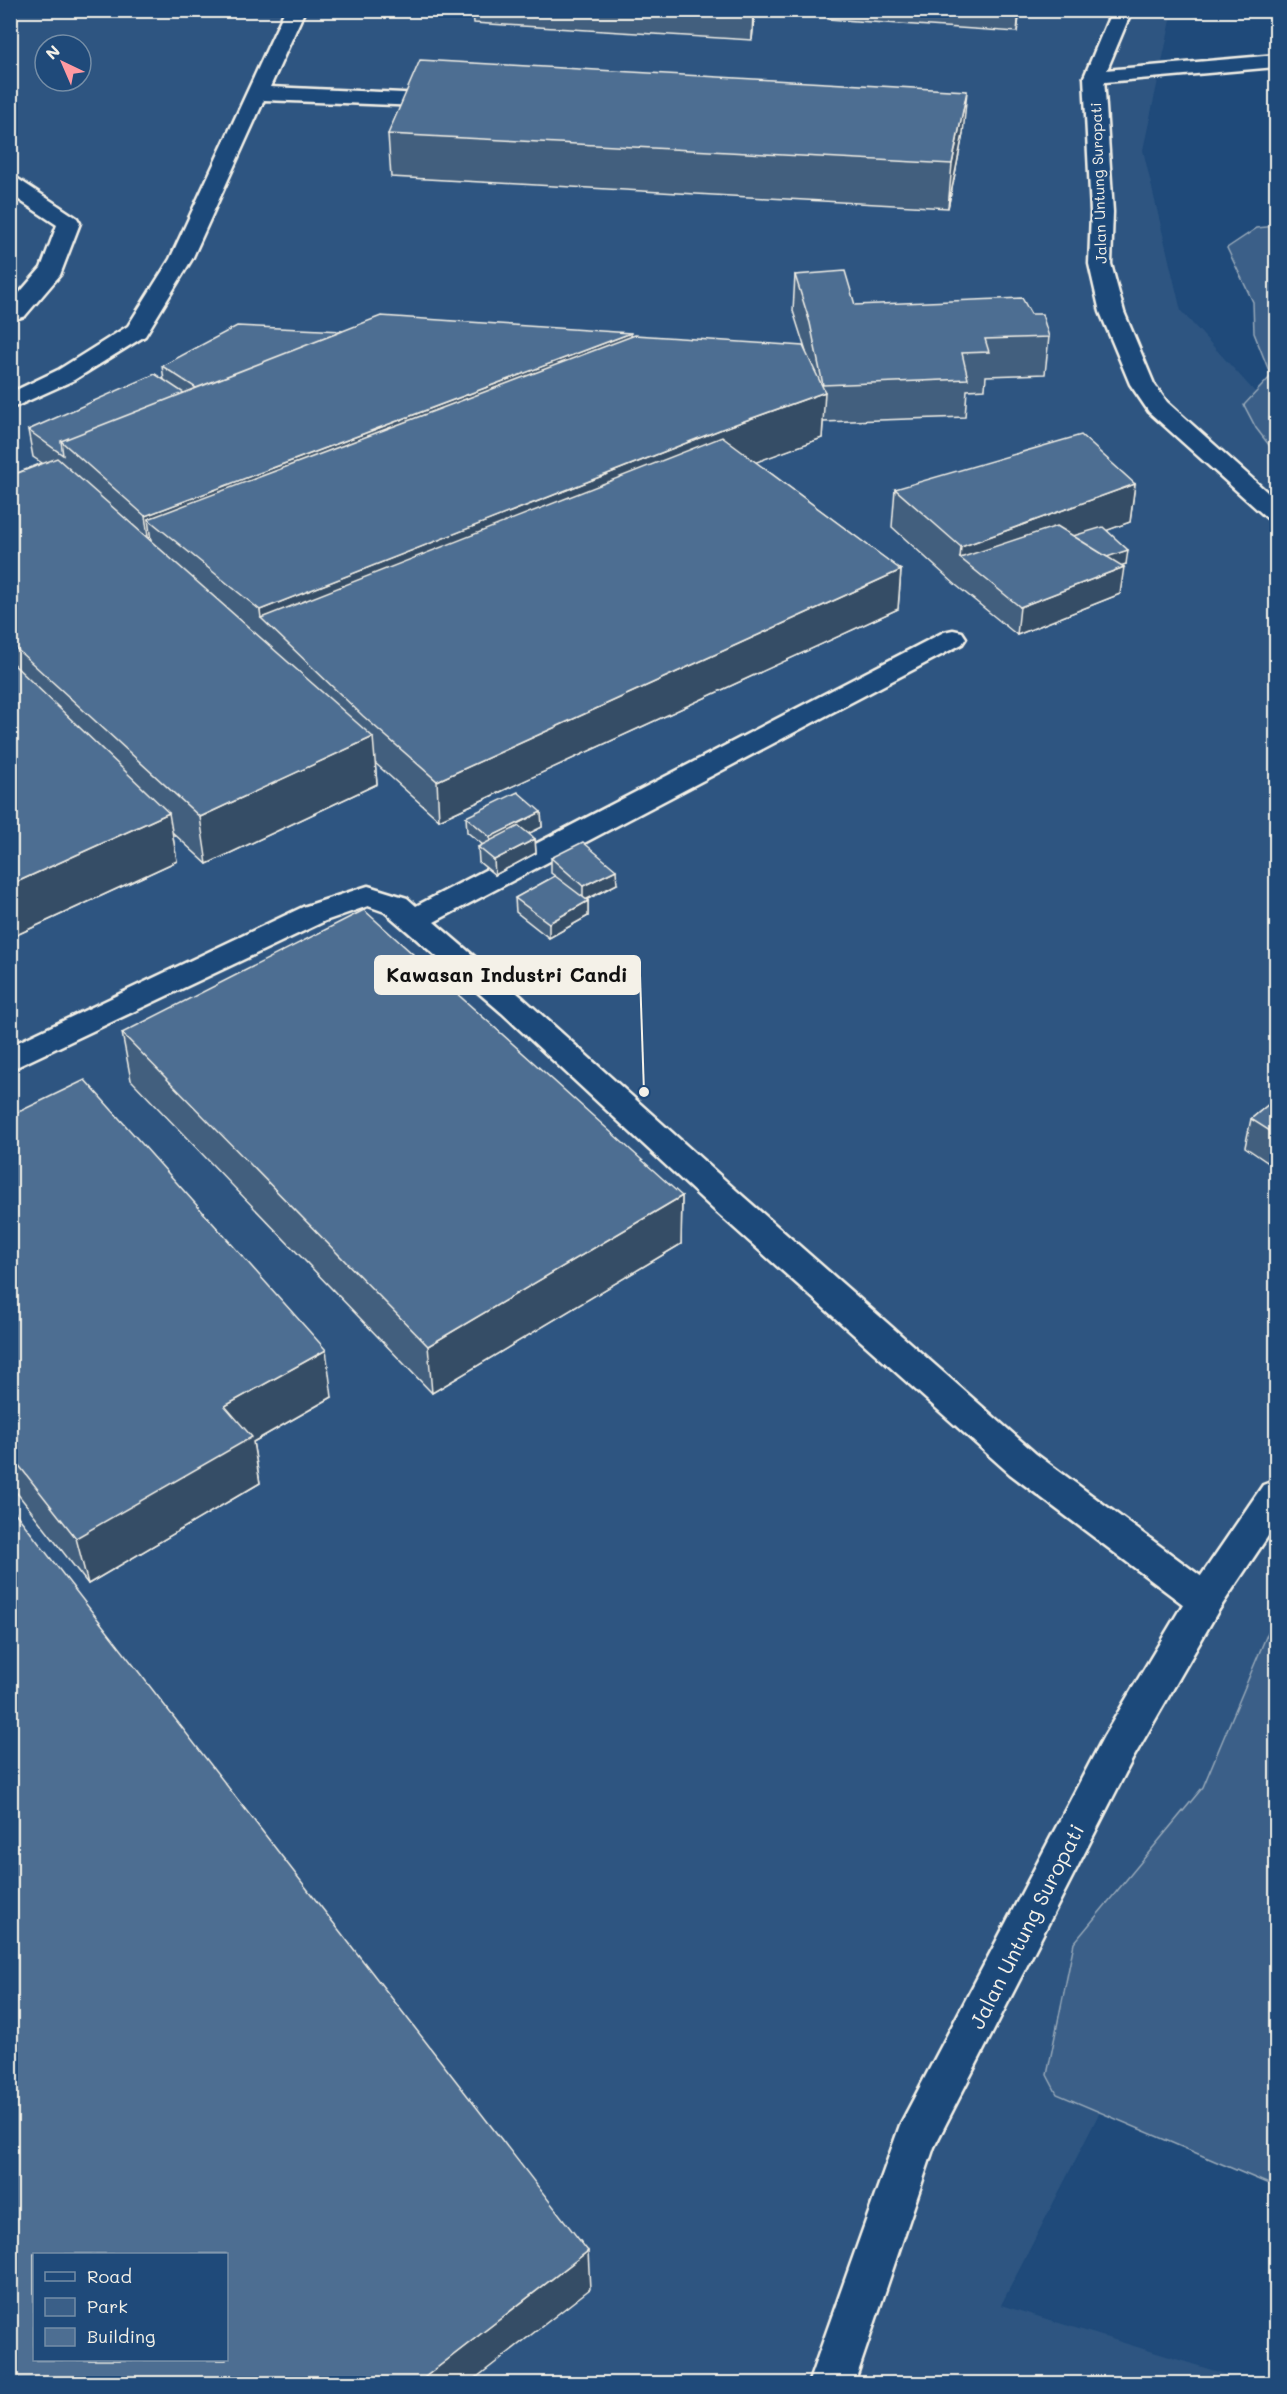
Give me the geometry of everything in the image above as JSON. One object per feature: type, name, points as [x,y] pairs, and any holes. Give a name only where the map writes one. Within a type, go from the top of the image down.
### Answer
[{"type":"main road","points":[[10,402],[66,375],[137,331],[181,259],[295,10]]},
{"type":"main road","name":"Jalan Untung Suropati","points":[[1122,10],[1094,77],[1102,212],[1100,264],[1112,312],[1142,384],[1158,407],[1276,513]]},
{"type":"main road","points":[[1094,77],[1276,61]]},
{"type":"main road","points":[[257,93],[472,102]]},
{"type":"main road","points":[[10,184],[69,222],[52,270],[17,311],[10,314]]},
{"type":"main road","points":[[414,920],[953,638]]},
{"type":"main road","points":[[10,1059],[314,914],[368,896],[396,905],[513,1006],[725,1200],[1023,1464],[1205,1600]]},
{"type":"main road","name":"Jalan Untung Suropati","points":[[831,2384],[915,2140],[1118,1748],[1205,1600],[1276,1495]]},
{"type":"shaded area","points":[[11,11],[1173,11],[1143,150],[1181,311],[1276,415],[1276,1768],[1001,2305],[1254,2383],[11,2384]]},
{"type":"green space","points":[[1276,226],[1276,454],[1256,428],[1244,405],[1271,376],[1254,333],[1253,302],[1227,248],[1257,228]]},
{"type":"green space","points":[[1276,1619],[1276,2187],[1057,2094],[1047,2075],[1074,1943],[1203,1787],[1268,1632]]},
{"type":"building","points":[[668,10],[753,10],[752,16]]},
{"type":"building","points":[[420,60],[967,91],[952,164],[388,134]]},
{"type":"building","points":[[845,271],[855,305],[1022,298],[1031,314],[1042,314],[1049,337],[985,339],[989,352],[962,353],[968,379],[823,385],[810,323],[795,275]]},
{"type":"building","points":[[381,316],[631,333],[145,516],[61,441]]},
{"type":"building","points":[[237,326],[343,331],[196,388],[162,366]]},
{"type":"building","points":[[635,335],[803,346],[825,392],[722,429],[260,610],[148,519]]},
{"type":"building","points":[[155,374],[184,393],[61,441],[63,455],[28,430]]},
{"type":"building","points":[[1081,435],[1135,484],[961,547],[895,489]]},
{"type":"building","points":[[722,437],[901,570],[437,781],[363,716],[261,618]]},
{"type":"building","points":[[57,458],[373,737],[200,817],[10,643],[10,476]]},
{"type":"building","points":[[1057,526],[1124,567],[1020,607],[960,558]]},
{"type":"building","points":[[1103,527],[1128,550],[1107,557],[1073,536]]},
{"type":"building","points":[[10,661],[169,813],[10,885]]},
{"type":"building","points":[[518,792],[541,812],[490,837],[466,817]]},
{"type":"building","points":[[519,826],[535,839],[494,860],[478,847]]},
{"type":"building","points":[[583,842],[616,870],[583,886],[551,858]]},
{"type":"building","points":[[555,876],[588,901],[549,923],[515,898]]},
{"type":"building","points":[[364,910],[682,1196],[428,1346],[122,1033]]},
{"type":"building","points":[[85,1080],[326,1350],[225,1406],[252,1437],[76,1538],[10,1454],[10,1116]]},
{"type":"building","points":[[1276,1098],[1276,1135],[1251,1119]]},
{"type":"building","points":[[10,1506],[588,2251],[416,2384],[10,2384]]},
{"type":"place","name":"Kawasan Industri Candi","points":[[644,1092]]}]
